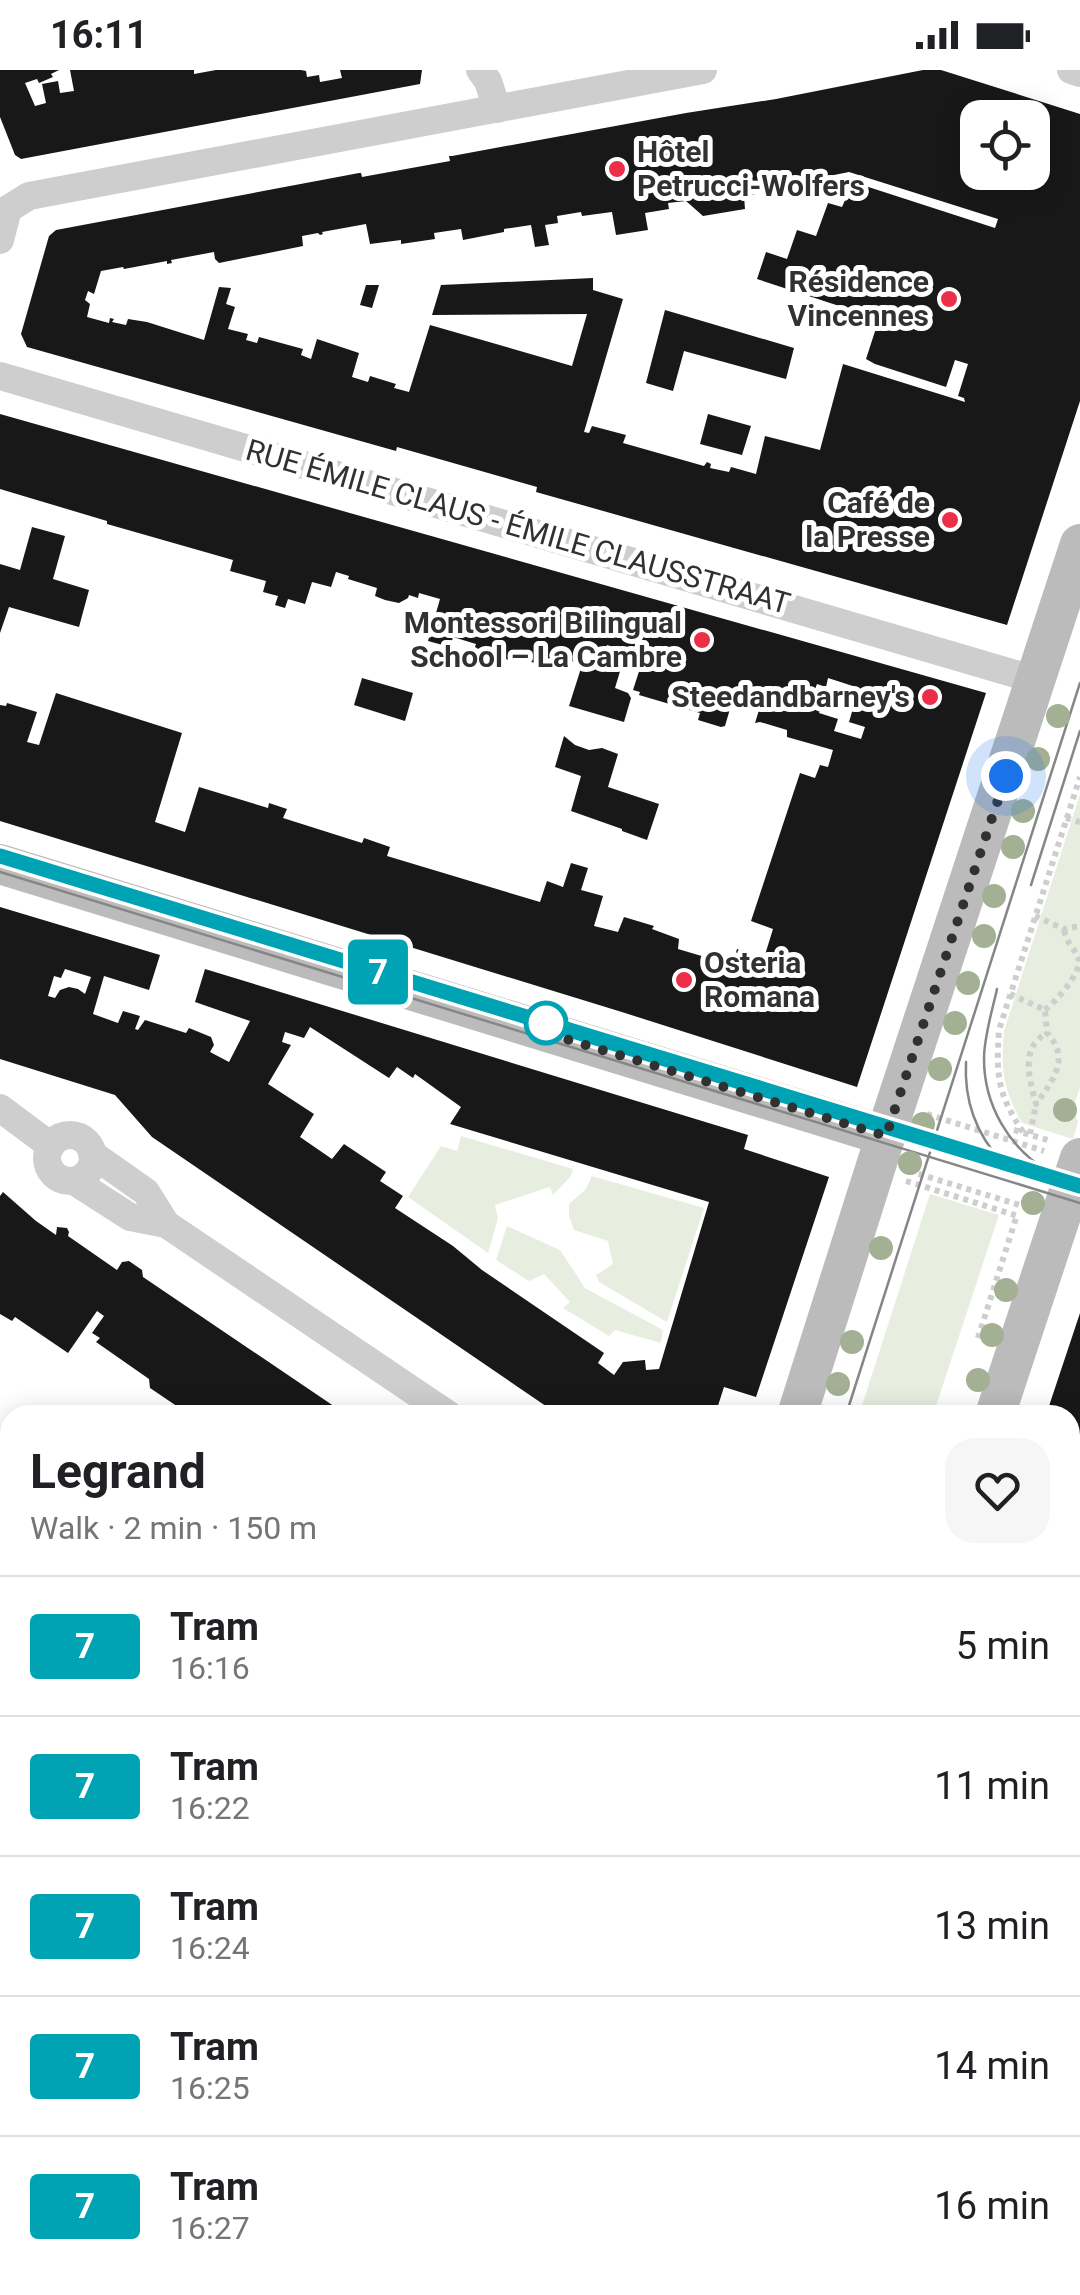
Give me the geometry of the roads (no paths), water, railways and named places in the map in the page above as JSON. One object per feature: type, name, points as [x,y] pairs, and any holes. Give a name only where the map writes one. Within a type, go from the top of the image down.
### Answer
[{"type":"main road","points":[[800,1405],[1080,544]]},
{"type":"main road","points":[[0,864],[886,1136]]},
{"type":"main road","points":[[998,1405],[1074,1157]]},
{"type":"street","points":[[480,70],[497,109]]},
{"type":"street","points":[[0,240],[4,203],[29,196],[702,70]]},
{"type":"street","points":[[1071,70],[1080,73]]},
{"type":"street","name":"RUE ÉMILE CLAUS - ÉMILE CLAUSSTRAAT","points":[[0,376],[1036,680]]},
{"type":"street","points":[[0,1108],[51,1146]]},
{"type":"street","points":[[74,1181],[89,1171],[92,1154],[89,1146],[74,1136],[66,1136],[51,1146],[47,1154],[47,1163],[57,1178],[74,1181],[130,1217],[166,1224],[434,1405]]},
{"type":"street","points":[[92,1154],[146,1192],[166,1224]]},
{"type":"tram line","points":[[849,1405],[1080,683]]},
{"type":"tram line","points":[[1031,885],[1080,731]]},
{"type":"tram line","points":[[0,856],[1080,1186]]},
{"type":"tram line","name":"7","points":[[0,856],[1080,1186]]},
{"type":"tram line","points":[[0,872],[1080,1203]]},
{"type":"tram line","points":[[997,989],[984,1050],[989,1093],[1011,1138],[1048,1171]]},
{"type":"tram line","points":[[966,1062],[967,1090],[974,1116],[985,1140],[1002,1162]]},
{"type":"place","name":"Hôtel Petrucci-Wolfers","points":[[617,169]]},
{"type":"place","name":"Résidence Vincennes","points":[[949,299]]},
{"type":"place","name":"Café de la Presse","points":[[950,520]]},
{"type":"place","name":"Montessori Bilingual School – La Cambre","points":[[702,640]]},
{"type":"place","name":"Steedandbarney's","points":[[930,697]]},
{"type":"place","name":"Osteria Romana","points":[[684,980]]}]
